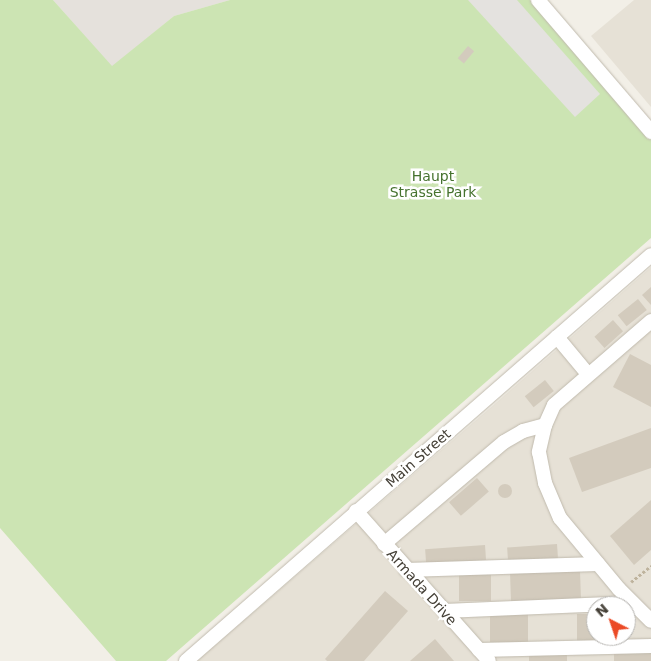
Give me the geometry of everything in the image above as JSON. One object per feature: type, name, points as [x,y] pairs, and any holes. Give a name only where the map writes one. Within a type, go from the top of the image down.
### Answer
[{"type":"street","points":[[538,0],[651,132]]},
{"type":"street","name":"Main Street","points":[[186,661],[651,255]]},
{"type":"street","points":[[626,596],[560,518],[545,483],[539,452],[545,425],[554,405],[587,373],[651,321]]},
{"type":"street","points":[[556,337],[587,373]]},
{"type":"street","points":[[384,544],[504,442],[523,431],[545,425]]},
{"type":"street","name":"Armada Drive","points":[[356,511],[406,570],[489,661]]},
{"type":"street","points":[[406,570],[598,564]]},
{"type":"street","points":[[444,612],[586,605]]},
{"type":"street","points":[[636,606],[651,621]]},
{"type":"street","points":[[479,650],[651,646]]},
{"type":"path","points":[[619,589],[651,566]]},
{"type":"shaded area","points":[[53,0],[230,0],[174,16],[112,67]]},
{"type":"shaded area","points":[[468,0],[517,0],[600,94],[575,117]]},
{"type":"shaded area","points":[[634,0],[651,0],[651,107],[591,36]]},
{"type":"shaded area","points":[[651,267],[651,661],[197,661],[497,402]]},
{"type":"green space","name":"Haupt Strasse Park","points":[[0,0],[53,0],[112,66],[174,16],[230,0],[530,0],[651,139],[651,238],[166,661],[116,661],[0,528]]},
{"type":"building","points":[[468,46],[474,51],[464,63],[458,58]]},
{"type":"building","points":[[651,287],[651,305],[642,295]]},
{"type":"building","points":[[638,299],[647,310],[627,326],[618,315]]},
{"type":"building","points":[[613,320],[623,331],[604,348],[594,337]]},
{"type":"building","points":[[630,354],[651,365],[651,407],[613,387]]},
{"type":"building","points":[[545,380],[554,391],[534,407],[525,396]]},
{"type":"building","points":[[651,428],[651,468],[582,492],[569,458]]},
{"type":"building","points":[[477,478],[489,492],[461,516],[449,502]]},
{"type":"building","points":[[505,484],[510,486],[512,491],[510,496],[505,498],[500,496],[498,491],[500,486]]},
{"type":"building","points":[[651,500],[651,550],[634,565],[610,536]]},
{"type":"building","points":[[557,544],[558,559],[508,562],[507,547]]},
{"type":"building","points":[[485,545],[486,560],[426,564],[425,549]]},
{"type":"building","points":[[580,571],[581,599],[511,601],[510,573]]},
{"type":"building","points":[[459,573],[491,573],[491,601],[459,601]]},
{"type":"building","points":[[385,591],[408,611],[364,661],[327,661],[325,659]]},
{"type":"building","points":[[490,614],[528,614],[528,642],[490,642]]},
{"type":"building","points":[[577,614],[586,614],[586,641],[577,641]]},
{"type":"building","points":[[435,639],[454,661],[410,661]]},
{"type":"building","points":[[614,653],[651,653],[651,661],[614,661]]},
{"type":"building","points":[[567,654],[567,661],[529,661],[529,655]]}]
